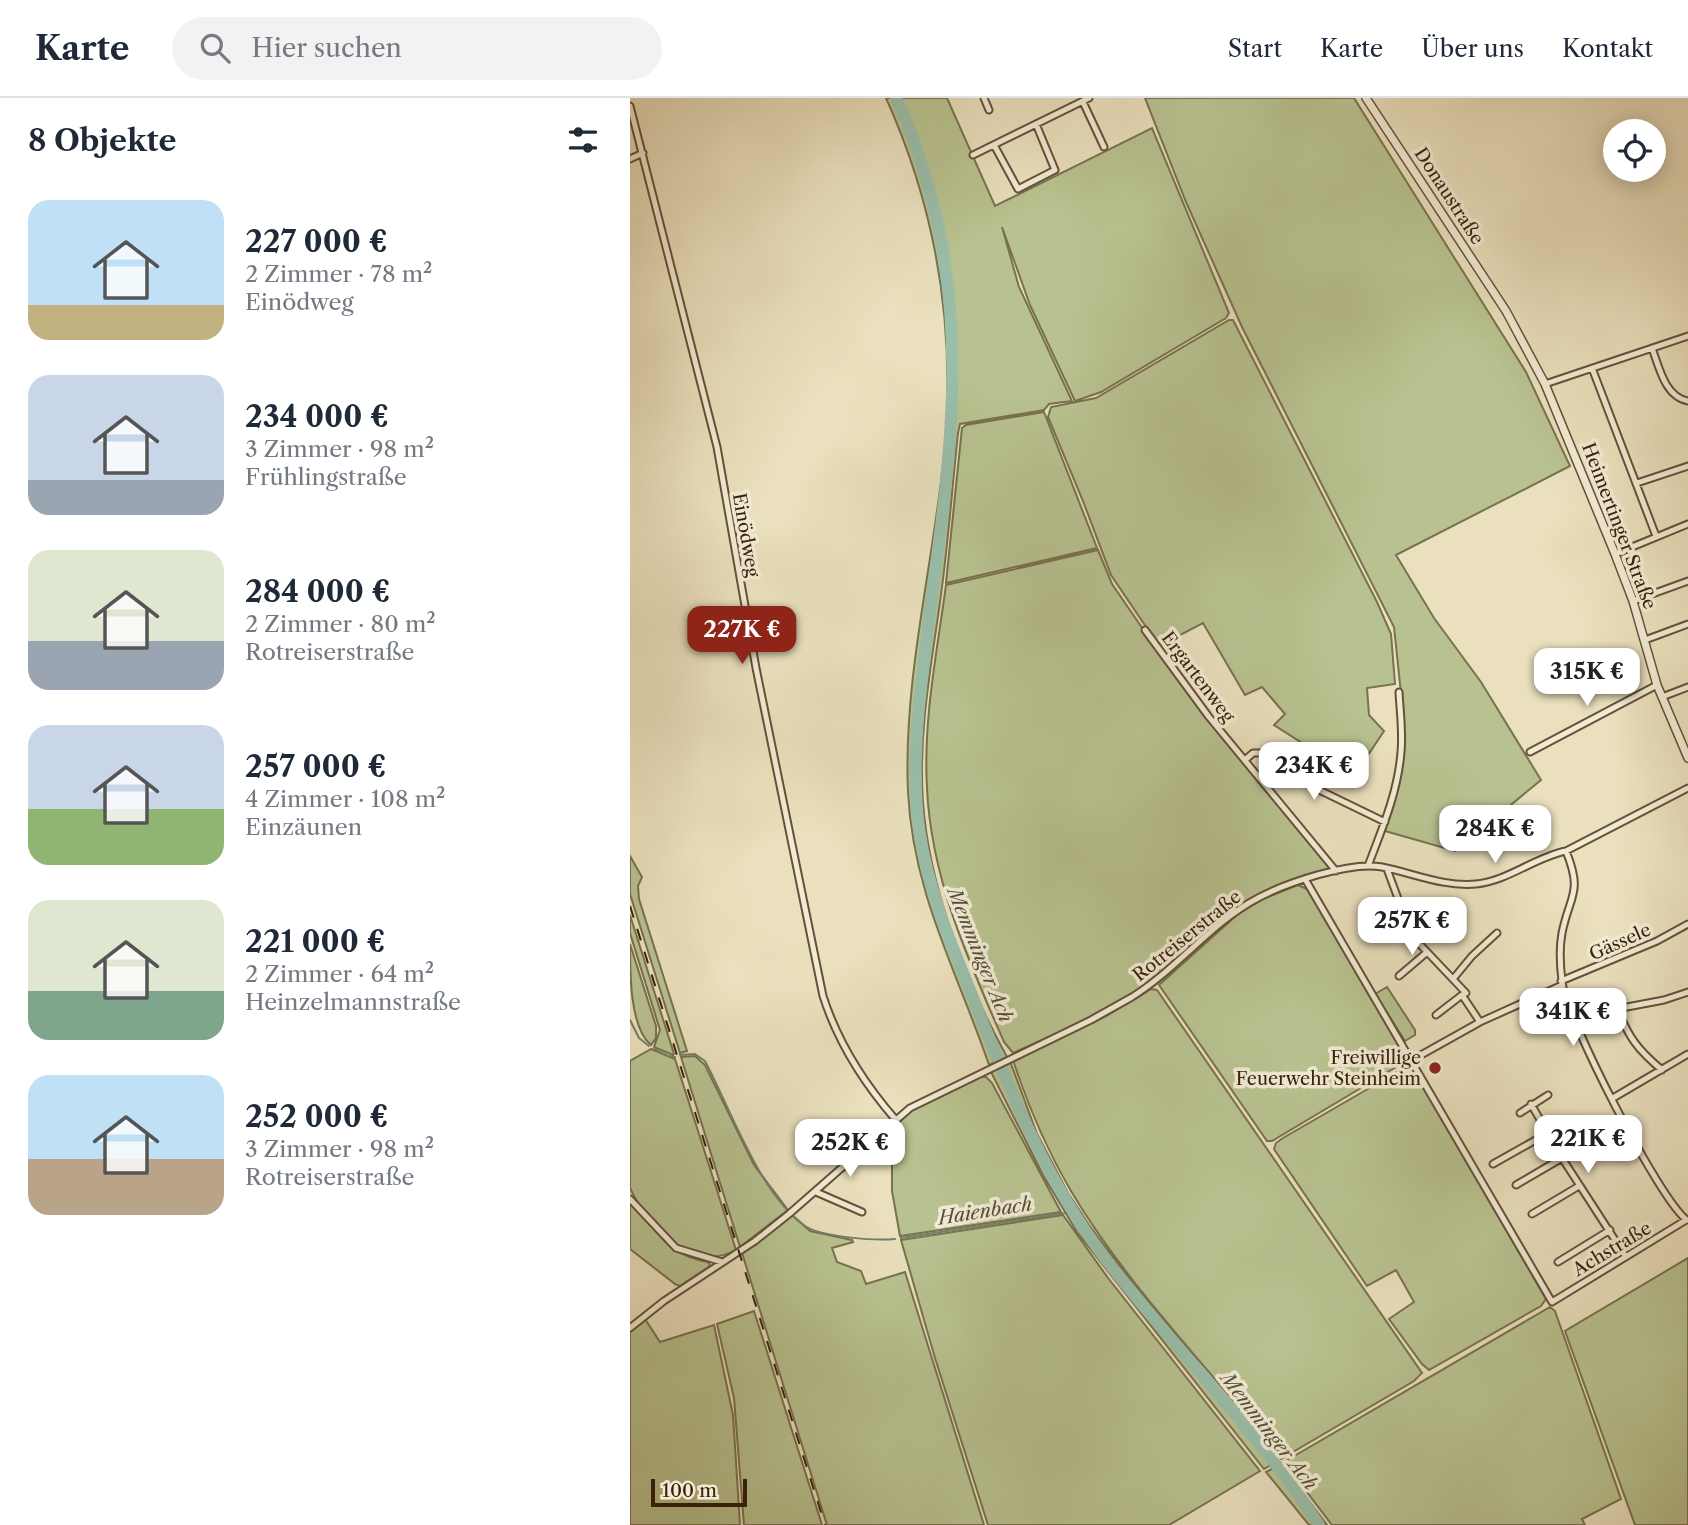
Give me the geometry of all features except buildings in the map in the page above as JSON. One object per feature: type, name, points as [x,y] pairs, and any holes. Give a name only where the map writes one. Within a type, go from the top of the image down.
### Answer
[{"type":"street","points":[[984,98],[989,110]]},
{"type":"street","points":[[973,155],[1089,98]]},
{"type":"street","name":"Donaustraße","points":[[1366,98],[1506,312]]},
{"type":"street","points":[[1083,102],[1104,147]]},
{"type":"street","name":"Einödweg","points":[[630,106],[716,440],[756,668],[823,996],[836,1030],[857,1069],[895,1119]]},
{"type":"street","points":[[995,145],[1018,189],[1055,170],[1035,124]]},
{"type":"street","points":[[630,159],[643,153]]},
{"type":"street","name":"Heimertinger Straße","points":[[1506,312],[1545,384],[1615,554],[1633,601],[1657,685],[1685,741],[1688,758]]},
{"type":"street","points":[[1545,384],[1688,336]]},
{"type":"street","points":[[1651,348],[1666,384],[1676,396],[1688,401]]},
{"type":"street","points":[[1592,368],[1656,536]]},
{"type":"street","points":[[1637,483],[1688,466]]},
{"type":"street","points":[[1615,554],[1688,524]]},
{"type":"street","points":[[1633,601],[1688,581]]},
{"type":"street","points":[[1645,640],[1688,624]]},
{"type":"street","name":"Ergartenweg","points":[[1145,630],[1201,707],[1336,871]]},
{"type":"street","points":[[1530,752],[1657,685]]},
{"type":"street","points":[[1662,697],[1688,687]]},
{"type":"street","points":[[1368,866],[1385,822],[1401,754],[1399,692]]},
{"type":"street","points":[[1245,760],[1253,753],[1261,753],[1311,786],[1385,822]]},
{"type":"street","name":"Rotreiserstraße","points":[[630,1328],[789,1214],[895,1119],[918,1103],[1091,1020],[1132,997],[1155,983],[1241,908],[1267,894],[1305,879],[1368,866],[1441,883],[1477,884],[1566,851],[1688,788]]},
{"type":"street","points":[[1566,851],[1577,884],[1560,942],[1562,983],[1597,1070],[1666,1196],[1687,1220]]},
{"type":"street","points":[[1387,869],[1416,941],[1466,993],[1436,1015]]},
{"type":"street","points":[[1305,879],[1412,1060]]},
{"type":"street","points":[[1371,928],[1402,911]]},
{"type":"street","points":[[1416,941],[1440,924]]},
{"type":"street","name":"Gässele","points":[[1412,1060],[1480,1022],[1657,941],[1688,924]]},
{"type":"street","points":[[1453,979],[1472,956],[1497,933]]},
{"type":"street","points":[[1399,976],[1426,953]]},
{"type":"street","points":[[1574,1017],[1664,1000],[1688,992]]},
{"type":"street","points":[[1462,995],[1480,1022]]},
{"type":"street","points":[[1617,1007],[1625,1028],[1639,1051],[1662,1070]]},
{"type":"street","points":[[1613,1098],[1688,1054]]},
{"type":"street","name":"Achstraße","points":[[1412,1060],[1552,1302],[1687,1220]]},
{"type":"street","points":[[1520,1113],[1548,1095]]},
{"type":"street","points":[[1531,1104],[1579,1186],[1626,1257]]},
{"type":"street","points":[[1493,1164],[1548,1133]]},
{"type":"street","points":[[1516,1185],[1562,1157]]},
{"type":"street","points":[[1532,1214],[1579,1186]]},
{"type":"street","points":[[816,1192],[862,1212]]},
{"type":"street","points":[[630,1199],[676,1248],[722,1262]]},
{"type":"street","points":[[1558,1262],[1610,1230]]},
{"type":"green space","points":[[886,98],[947,98],[995,206],[1152,128],[1229,313],[1226,318],[1101,392],[1075,401],[1030,305],[1002,227],[1019,287],[1072,401],[1049,404],[1044,410],[960,424],[958,433],[924,726],[923,802],[941,900],[977,997],[1007,1057],[989,1065],[927,898],[918,864],[908,792],[910,707],[944,455],[947,363],[939,272],[930,228],[904,141]]},
{"type":"green space","points":[[1145,98],[1354,98],[1526,372],[1570,466],[1396,555],[1434,618],[1481,682],[1541,780],[1455,851],[1385,831],[1401,774],[1402,703],[1394,627],[1242,327],[1186,202]]},
{"type":"green space","points":[[1233,320],[1391,634],[1395,684],[1367,688],[1369,715],[1384,731],[1354,776],[1274,725],[1285,714],[1262,687],[1245,695],[1203,623],[1159,646],[1111,575],[1048,417],[1051,407],[1096,398]]},
{"type":"green space","points":[[1044,412],[1097,548],[946,583],[962,428],[966,425]]},
{"type":"green space","points":[[1098,550],[1112,584],[1158,651],[1329,869],[1254,897],[1135,993],[1067,1029],[1013,1053],[1004,1042],[965,949],[944,886],[930,821],[927,737],[946,585]]},
{"type":"green space","points":[[630,856],[642,877],[638,886],[639,899],[687,1051],[680,1053],[630,894]]},
{"type":"green space","points":[[1298,885],[1309,890],[1408,1060],[1272,1141],[1267,1141],[1159,985],[1238,914],[1263,899]]},
{"type":"green space","points":[[630,915],[673,1055],[654,1047],[660,1030],[630,933]]},
{"type":"green space","points":[[630,944],[656,1026],[656,1038],[651,1045],[644,1037],[635,1013]]},
{"type":"green space","points":[[1387,987],[1415,1030],[1415,1035],[1405,1041],[1375,994]]},
{"type":"green space","points":[[1151,989],[1157,990],[1422,1373],[1414,1381],[1281,1459],[1144,1295],[1093,1226],[1046,1144],[1013,1060],[1106,1016]]},
{"type":"green space","points":[[651,1049],[675,1059],[736,1250],[720,1256],[704,1256],[673,1242],[647,1216],[630,1188],[630,1061]]},
{"type":"green space","points":[[695,1056],[705,1065],[754,1165],[788,1210],[740,1247],[681,1057]]},
{"type":"green space","points":[[1010,1061],[1037,1134],[1068,1193],[1089,1225],[1278,1461],[1264,1469],[1077,1232],[1043,1175],[990,1070]]},
{"type":"green space","points":[[1411,1064],[1546,1299],[1541,1306],[1429,1370],[1389,1319],[1414,1302],[1396,1270],[1367,1286],[1274,1149],[1276,1143],[1283,1138]]},
{"type":"green space","points":[[980,1076],[986,1077],[992,1083],[1061,1212],[900,1236],[892,1191],[892,1127],[912,1110]]},
{"type":"green space","points":[[630,1204],[671,1247],[692,1258],[708,1262],[710,1266],[680,1286],[675,1284],[630,1249]]},
{"type":"green space","points":[[792,1215],[810,1231],[852,1240],[853,1242],[832,1248],[837,1262],[861,1271],[866,1284],[905,1272],[984,1525],[827,1525],[742,1253]]},
{"type":"green space","points":[[1063,1215],[1108,1278],[1260,1471],[1169,1525],[988,1525],[901,1240]]},
{"type":"green space","points":[[1688,1258],[1688,1525],[1635,1525],[1565,1331]]},
{"type":"green space","points":[[1550,1307],[1555,1311],[1621,1499],[1582,1519],[1585,1525],[1332,1525],[1284,1462]]},
{"type":"green space","points":[[754,1311],[822,1525],[744,1525],[734,1398],[717,1324]]},
{"type":"green space","points":[[645,1319],[660,1342],[714,1325],[733,1415],[740,1525],[630,1525],[630,1332]]},
{"type":"green space","points":[[1281,1464],[1327,1525],[1309,1525],[1266,1472]]},
{"type":"waterway","name":"Memminger Ach","points":[[896,98],[910,130],[928,186],[941,240],[949,293],[952,346],[949,451],[916,748],[919,829],[934,895],[1015,1100],[1064,1197],[1104,1257],[1242,1422],[1319,1525]]},
{"type":"waterway","name":"Haienbach","points":[[630,1020],[639,1038],[649,1046]]},
{"type":"waterway","name":"Haienbach","points":[[654,1049],[675,1057]]},
{"type":"waterway","name":"Haienbach","points":[[680,1055],[695,1054],[705,1061],[760,1172],[774,1193],[805,1226],[823,1233],[862,1239],[895,1239]]},
{"type":"waterway","name":"Haienbach","points":[[901,1238],[1073,1212]]},
{"type":"railway","points":[[630,906],[825,1525]]},
{"type":"place","name":"Freiwillige Feuerwehr Steinheim","points":[[1435,1068]]}]
